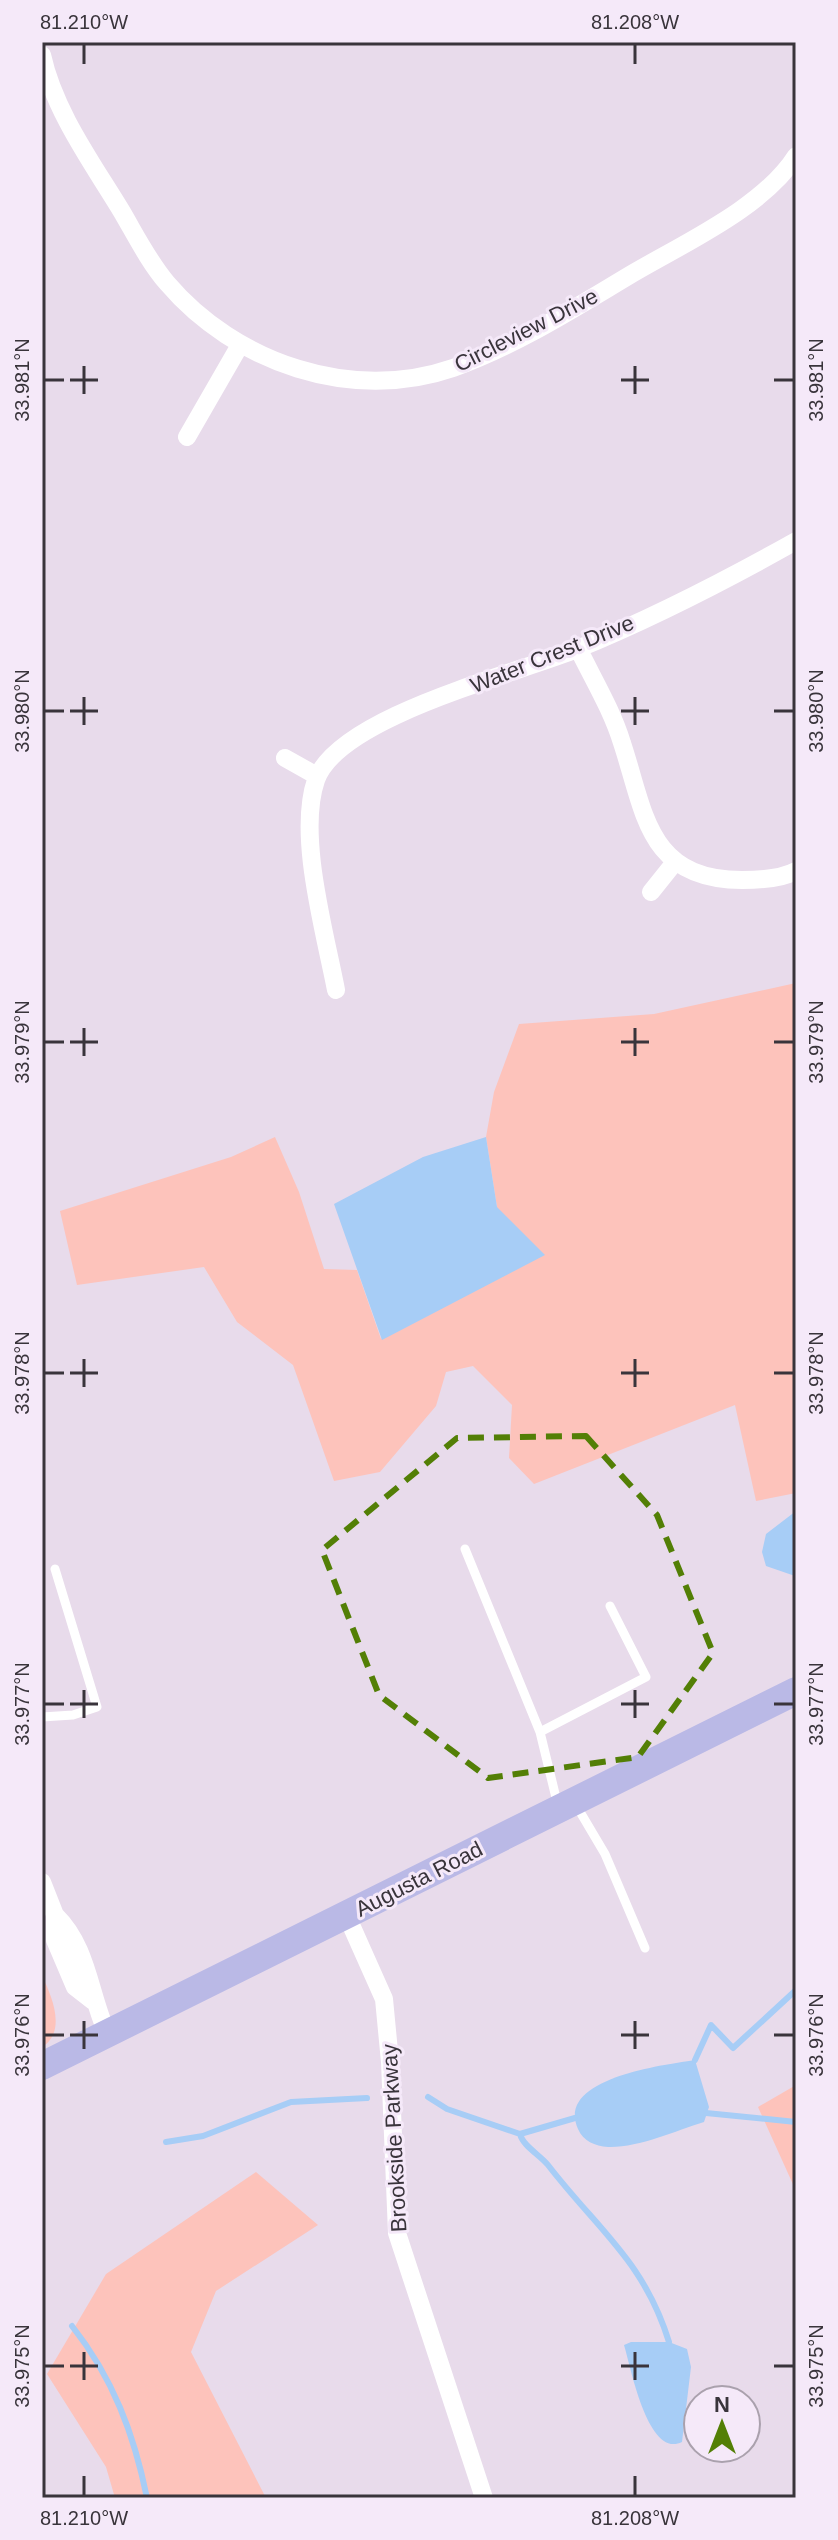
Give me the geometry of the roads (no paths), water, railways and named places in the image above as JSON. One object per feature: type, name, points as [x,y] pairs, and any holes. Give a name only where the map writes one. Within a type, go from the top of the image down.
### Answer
[{"type":"main road","name":"Augusta Road","points":[[42,2066],[796,1691]]},
{"type":"street","name":"Circleview Drive","points":[[42,55],[54,93],[155,266],[191,307],[240,345],[272,361],[342,377],[403,378],[450,369],[549,323],[722,221],[766,189],[796,156]]},
{"type":"street","points":[[187,437],[240,345]]},
{"type":"street","name":"Water Crest Drive","points":[[317,776],[344,745],[381,724],[578,648],[796,541]]},
{"type":"street","points":[[578,648],[616,726],[637,802],[654,838],[675,862],[735,880],[772,878],[796,871]]},
{"type":"street","points":[[285,758],[317,776],[309,823],[311,852],[336,990]]},
{"type":"street","points":[[651,892],[675,862]]},
{"type":"street","points":[[42,1882],[55,1915],[55,1940],[75,1987],[93,2001],[107,2033]]},
{"type":"street","name":"Brookside Parkway","points":[[347,1916],[384,1999],[390,2062],[397,2233],[484,2498]]},
{"type":"lane","points":[[465,1549],[540,1732],[566,1806],[605,1854],[645,1948]]},
{"type":"lane","points":[[42,1717],[73,1715],[97,1707],[55,1569]]},
{"type":"lane","points":[[540,1732],[646,1677],[610,1606]]},
{"type":"water","points":[[486,1137],[497,1207],[545,1255],[382,1340],[334,1204],[423,1157]]},
{"type":"water","points":[[796,1511],[795,1576],[766,1566],[762,1552],[766,1534]]},
{"type":"water","points":[[695,2060],[709,2107],[704,2122],[620,2147],[594,2144],[580,2133],[575,2112],[582,2097],[597,2086],[638,2071]]},
{"type":"water","points":[[631,2342],[669,2342],[687,2349],[691,2367],[689,2384],[682,2384],[682,2442],[670,2444],[651,2425],[636,2390],[624,2345]]},
{"type":"waterway","points":[[695,2060],[711,2025],[733,2048],[796,1990]]},
{"type":"waterway","points":[[428,2097],[447,2109],[520,2134],[633,2268],[647,2289],[669,2342]]},
{"type":"waterway","points":[[166,2142],[203,2136],[291,2102],[367,2098]]},
{"type":"waterway","points":[[706,2113],[796,2122]]},
{"type":"waterway","points":[[520,2134],[575,2118]]},
{"type":"waterway","points":[[72,2326],[99,2366],[120,2408],[136,2451],[147,2498]]}]
